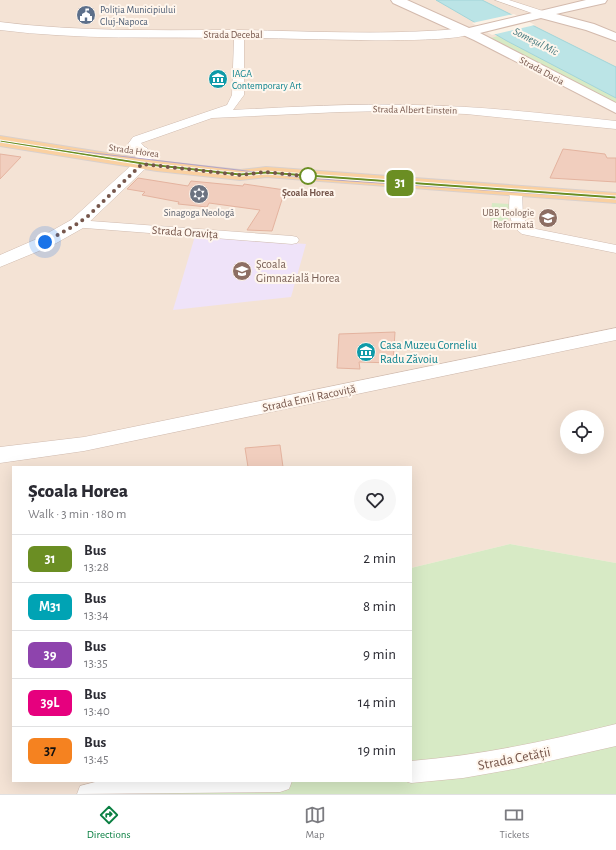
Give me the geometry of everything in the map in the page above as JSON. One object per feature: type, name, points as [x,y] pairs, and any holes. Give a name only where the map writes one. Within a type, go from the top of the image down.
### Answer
[{"type":"main road","name":"Strada Dacia","points":[[397,0],[466,32],[616,110]]},
{"type":"main road","points":[[466,32],[524,20],[601,0]]},
{"type":"main road","points":[[543,14],[590,27],[616,37]]},
{"type":"main road","name":"Strada Horea","points":[[0,140],[142,158],[240,175],[266,172],[616,198]]},
{"type":"street","points":[[500,0],[543,14]]},
{"type":"street","name":"Strada Decebal","points":[[0,26],[90,33],[416,36],[466,32]]},
{"type":"street","points":[[0,262],[38,245],[77,224],[142,158],[134,144],[137,140],[213,115],[231,107],[238,95],[239,40],[237,34]]},
{"type":"street","name":"Strada Albert Einstein","points":[[213,115],[340,108],[416,108],[511,113],[616,125]]},
{"type":"street","points":[[516,190],[516,221],[527,231],[616,249]]},
{"type":"street","name":"Strada Oravița","points":[[77,224],[292,240]]},
{"type":"street","name":"Strada Emil Racoviță","points":[[0,455],[84,444],[616,334]]},
{"type":"street","name":"Strada Cetății","points":[[412,772],[470,766],[564,748],[616,735]]},
{"type":"street","points":[[89,794],[125,789],[261,782]]},
{"type":"shaded area","points":[[0,0],[436,0],[507,41],[616,98],[616,563],[510,544],[412,568],[412,466],[12,466],[12,782],[131,782],[126,794],[0,794]]},
{"type":"shaded area","points":[[482,0],[616,0],[616,67],[558,39]]},
{"type":"shaded area","name":"Şcoala Gimnazială Horea","points":[[195,236],[306,244],[291,297],[173,310]]},
{"type":"green space","points":[[498,36],[616,98],[616,105],[491,38]]},
{"type":"green space","points":[[492,203],[509,204],[508,223],[490,221]]},
{"type":"green space","points":[[510,544],[616,563],[616,794],[126,794],[131,782],[412,782],[412,568]]},
{"type":"water","name":"Someșul Mic","points":[[436,0],[482,0],[616,67],[616,98],[507,41]]},
{"type":"pier","points":[[514,14],[535,25],[492,35],[472,23]]},
{"type":"building","points":[[563,149],[605,154],[607,158],[616,158],[616,182],[550,178]]},
{"type":"building","points":[[0,154],[21,157],[0,179]]},
{"type":"building","points":[[138,178],[188,186],[191,181],[243,186],[244,184],[285,190],[272,231],[247,230],[260,210],[209,203],[207,207],[178,204],[179,202],[142,195],[145,192],[127,189]]},
{"type":"building","name":"Casa Muzeu Corneliu Radu Zăvoiu","points":[[395,332],[393,363],[359,362],[360,369],[337,368],[339,334]]},
{"type":"building","points":[[280,445],[283,466],[248,466],[245,448]]},
{"type":"tram line","points":[[0,142],[306,178],[616,199]]},
{"type":"bus line","name":"31","points":[[0,141],[149,165],[240,175],[266,172],[312,177],[616,198]]},
{"type":"place","name":"Poliția Municipiului Cluj-Napoca","points":[[86,15]]},
{"type":"place","name":"IAGA Contemporary Art","points":[[218,79]]},
{"type":"place","name":"Școala Horea","points":[[308,176]]},
{"type":"place","name":"Sinagoga Neologă","points":[[199,194]]},
{"type":"place","name":"UBB Teologie Reformată","points":[[548,218]]},
{"type":"place","name":"Şcoala Gimnazială Horea","points":[[242,271]]},
{"type":"place","name":"Casa Muzeu Corneliu Radu Zăvoiu","points":[[366,352]]},
{"type":"route","points":[[45,242],[88,216],[142,164],[240,175],[266,172],[312,177],[308,176]]}]
